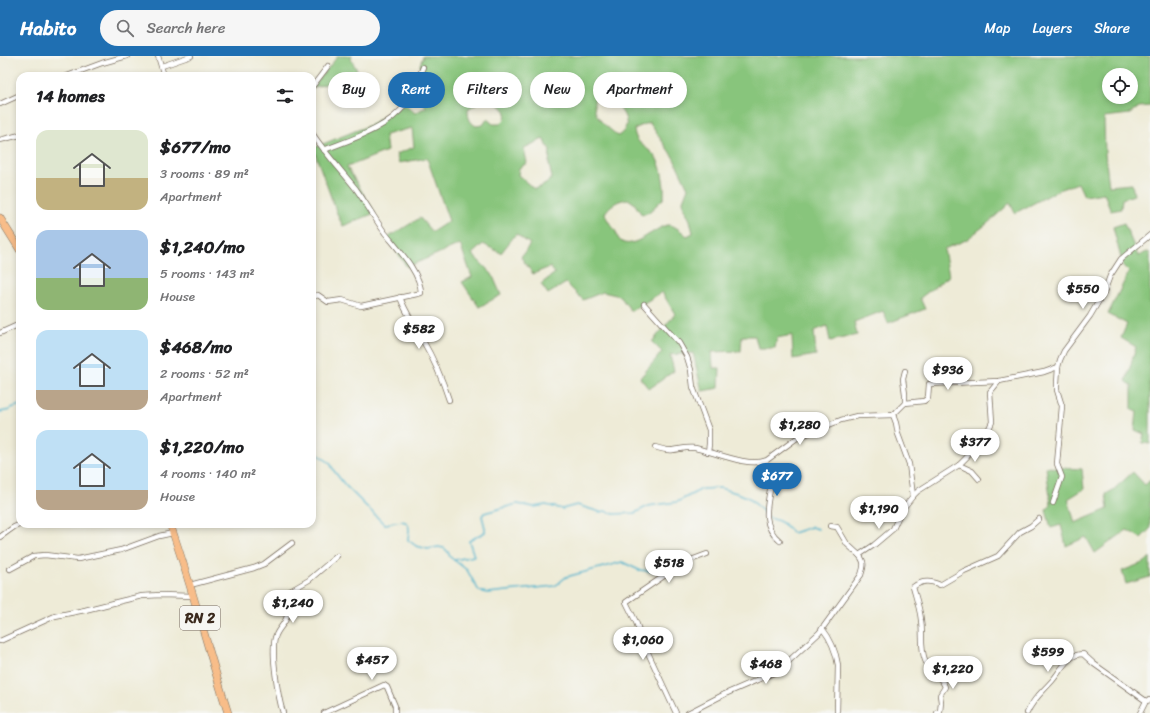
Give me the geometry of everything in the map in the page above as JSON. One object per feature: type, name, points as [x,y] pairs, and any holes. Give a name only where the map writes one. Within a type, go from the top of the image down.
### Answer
[{"type":"main road","points":[[0,218],[16,244]]},
{"type":"main road","name":"RN 2","points":[[171,528],[228,713]]},
{"type":"street","points":[[78,72],[127,56]]},
{"type":"street","points":[[158,56],[163,72]]},
{"type":"street","points":[[162,66],[191,56]]},
{"type":"street","points":[[316,82],[328,66]]},
{"type":"street","points":[[324,150],[384,124],[406,104],[423,67]]},
{"type":"street","points":[[0,104],[16,97]]},
{"type":"street","points":[[0,140],[16,136]]},
{"type":"street","points":[[316,139],[356,189],[386,233],[412,267],[421,288],[421,293],[361,306],[342,300],[328,302],[318,295],[316,296]]},
{"type":"street","points":[[1053,503],[1062,477],[1057,464],[1062,406],[1057,390],[1058,367],[1064,351],[1090,316],[1118,263],[1125,254],[1150,234]]},
{"type":"street","points":[[400,297],[403,306],[422,338],[440,374],[449,400]]},
{"type":"street","points":[[644,304],[679,343],[687,357],[693,387],[709,430],[708,452]]},
{"type":"street","points":[[0,333],[16,326]]},
{"type":"street","points":[[655,447],[668,450],[691,448],[736,459],[762,463],[797,438],[841,420],[857,416],[892,415],[905,403],[920,402],[928,398],[929,384],[999,382],[1058,367]]},
{"type":"street","points":[[905,371],[903,379],[906,394],[905,403]]},
{"type":"street","points":[[859,554],[874,545],[893,529],[901,511],[918,491],[959,465],[967,457],[972,447],[986,435],[992,422],[989,394],[999,382]]},
{"type":"street","points":[[892,415],[909,464],[913,496]]},
{"type":"street","points":[[762,463],[771,485],[766,520],[769,528],[780,541]]},
{"type":"street","points":[[959,465],[972,471],[979,479]]},
{"type":"street","points":[[937,713],[940,712],[940,695],[945,687],[944,683],[929,669],[925,661],[921,639],[921,619],[913,587],[919,582],[932,581],[940,585],[964,571],[998,556],[1020,532],[1031,526],[1038,519]]},
{"type":"street","points":[[0,537],[16,526]]},
{"type":"street","points":[[688,713],[725,694],[778,671],[814,638],[822,628],[861,575],[864,567],[863,560],[859,554],[847,544],[838,527],[830,526]]},
{"type":"street","points":[[10,569],[34,556],[45,555],[78,559],[121,550],[173,533]]},
{"type":"street","points":[[190,585],[254,568],[268,561],[292,543]]},
{"type":"street","points":[[676,713],[626,602],[684,563],[707,554]]},
{"type":"street","points":[[283,713],[279,698],[274,647],[277,632],[284,624],[287,616],[281,597],[309,580],[337,556]]},
{"type":"street","points":[[0,641],[55,616],[142,596],[193,596]]},
{"type":"street","points":[[822,628],[828,635],[837,659],[837,713]]},
{"type":"street","points":[[1027,713],[1034,701],[1053,680],[1060,668],[1078,654],[1083,654],[1094,664],[1148,700],[1140,713]]},
{"type":"street","points":[[324,713],[386,685],[395,706],[395,713]]},
{"type":"green space","points":[[338,56],[352,56],[351,59],[358,72],[328,72],[328,83],[316,87],[316,83]]},
{"type":"green space","points":[[423,56],[1150,56],[1150,106],[1139,107],[1130,114],[1104,117],[1105,154],[1109,186],[1132,184],[1134,195],[1122,199],[1121,209],[1111,211],[1104,193],[1084,196],[1078,183],[1061,189],[1015,213],[1010,203],[966,240],[944,249],[949,276],[920,298],[925,309],[888,323],[883,311],[854,322],[857,335],[830,341],[827,326],[814,331],[816,355],[793,359],[792,335],[777,338],[775,348],[758,348],[755,336],[742,336],[741,351],[712,352],[713,368],[720,368],[719,388],[702,391],[693,353],[670,355],[674,371],[649,389],[640,378],[662,352],[652,342],[675,314],[662,292],[631,311],[620,296],[603,292],[583,300],[566,283],[548,294],[541,284],[555,273],[550,267],[533,274],[521,257],[530,244],[516,234],[501,253],[483,244],[472,254],[492,274],[501,295],[479,307],[462,282],[472,277],[460,244],[407,267],[387,238],[420,218],[432,232],[449,221],[427,158],[399,163],[396,154],[414,147],[412,128],[385,135],[387,151],[347,167],[375,213],[343,226],[316,156],[316,147],[370,125],[396,108],[410,108],[415,113],[424,108],[445,108],[445,72],[422,72],[420,65]],"holes":[[[649,122],[673,157],[688,188],[683,201],[693,233],[687,236],[676,227],[668,225],[642,239],[628,243],[623,242],[618,238],[605,213],[612,205],[621,200],[628,199],[634,203],[642,215],[649,212],[664,198],[661,169],[657,159],[636,138],[634,129]],[[543,139],[550,150],[549,164],[552,178],[544,185],[534,189],[518,175],[519,168],[527,163],[524,148]]]},
{"type":"green space","points":[[1124,223],[1138,256],[1147,252],[1150,253],[1150,444],[1142,443],[1144,434],[1135,430],[1137,412],[1132,410],[1132,386],[1126,381],[1136,347],[1121,338],[1127,324],[1108,314],[1129,272],[1123,266],[1113,227]]},
{"type":"green space","points":[[1046,467],[1082,469],[1084,489],[1068,499],[1075,523],[1108,509],[1106,494],[1113,490],[1133,472],[1145,485],[1150,480],[1150,529],[1141,538],[1127,530],[1095,553],[1086,537],[1066,546],[1061,525],[1051,528],[1046,510],[1051,505]]},
{"type":"green space","points":[[1150,557],[1150,577],[1126,584],[1122,571],[1145,562]]},
{"type":"waterway","points":[[0,412],[10,410],[16,406]]},
{"type":"waterway","points":[[316,453],[330,463],[334,471],[345,485],[384,524],[400,521],[406,523],[409,530],[408,540],[416,546],[428,549],[438,547],[444,548],[450,557],[467,570],[479,591],[488,593],[555,586],[566,577],[622,562],[639,570],[657,570]]},
{"type":"waterway","points":[[454,560],[474,556],[469,541],[485,532],[482,516],[484,513],[517,504],[534,507],[546,505],[562,509],[577,505],[600,512],[605,511],[614,514],[635,513],[648,506],[677,502],[702,489],[720,488],[749,498],[763,511],[764,515]]},
{"type":"waterway","points":[[768,518],[782,523],[793,533],[811,527],[818,529]]}]
